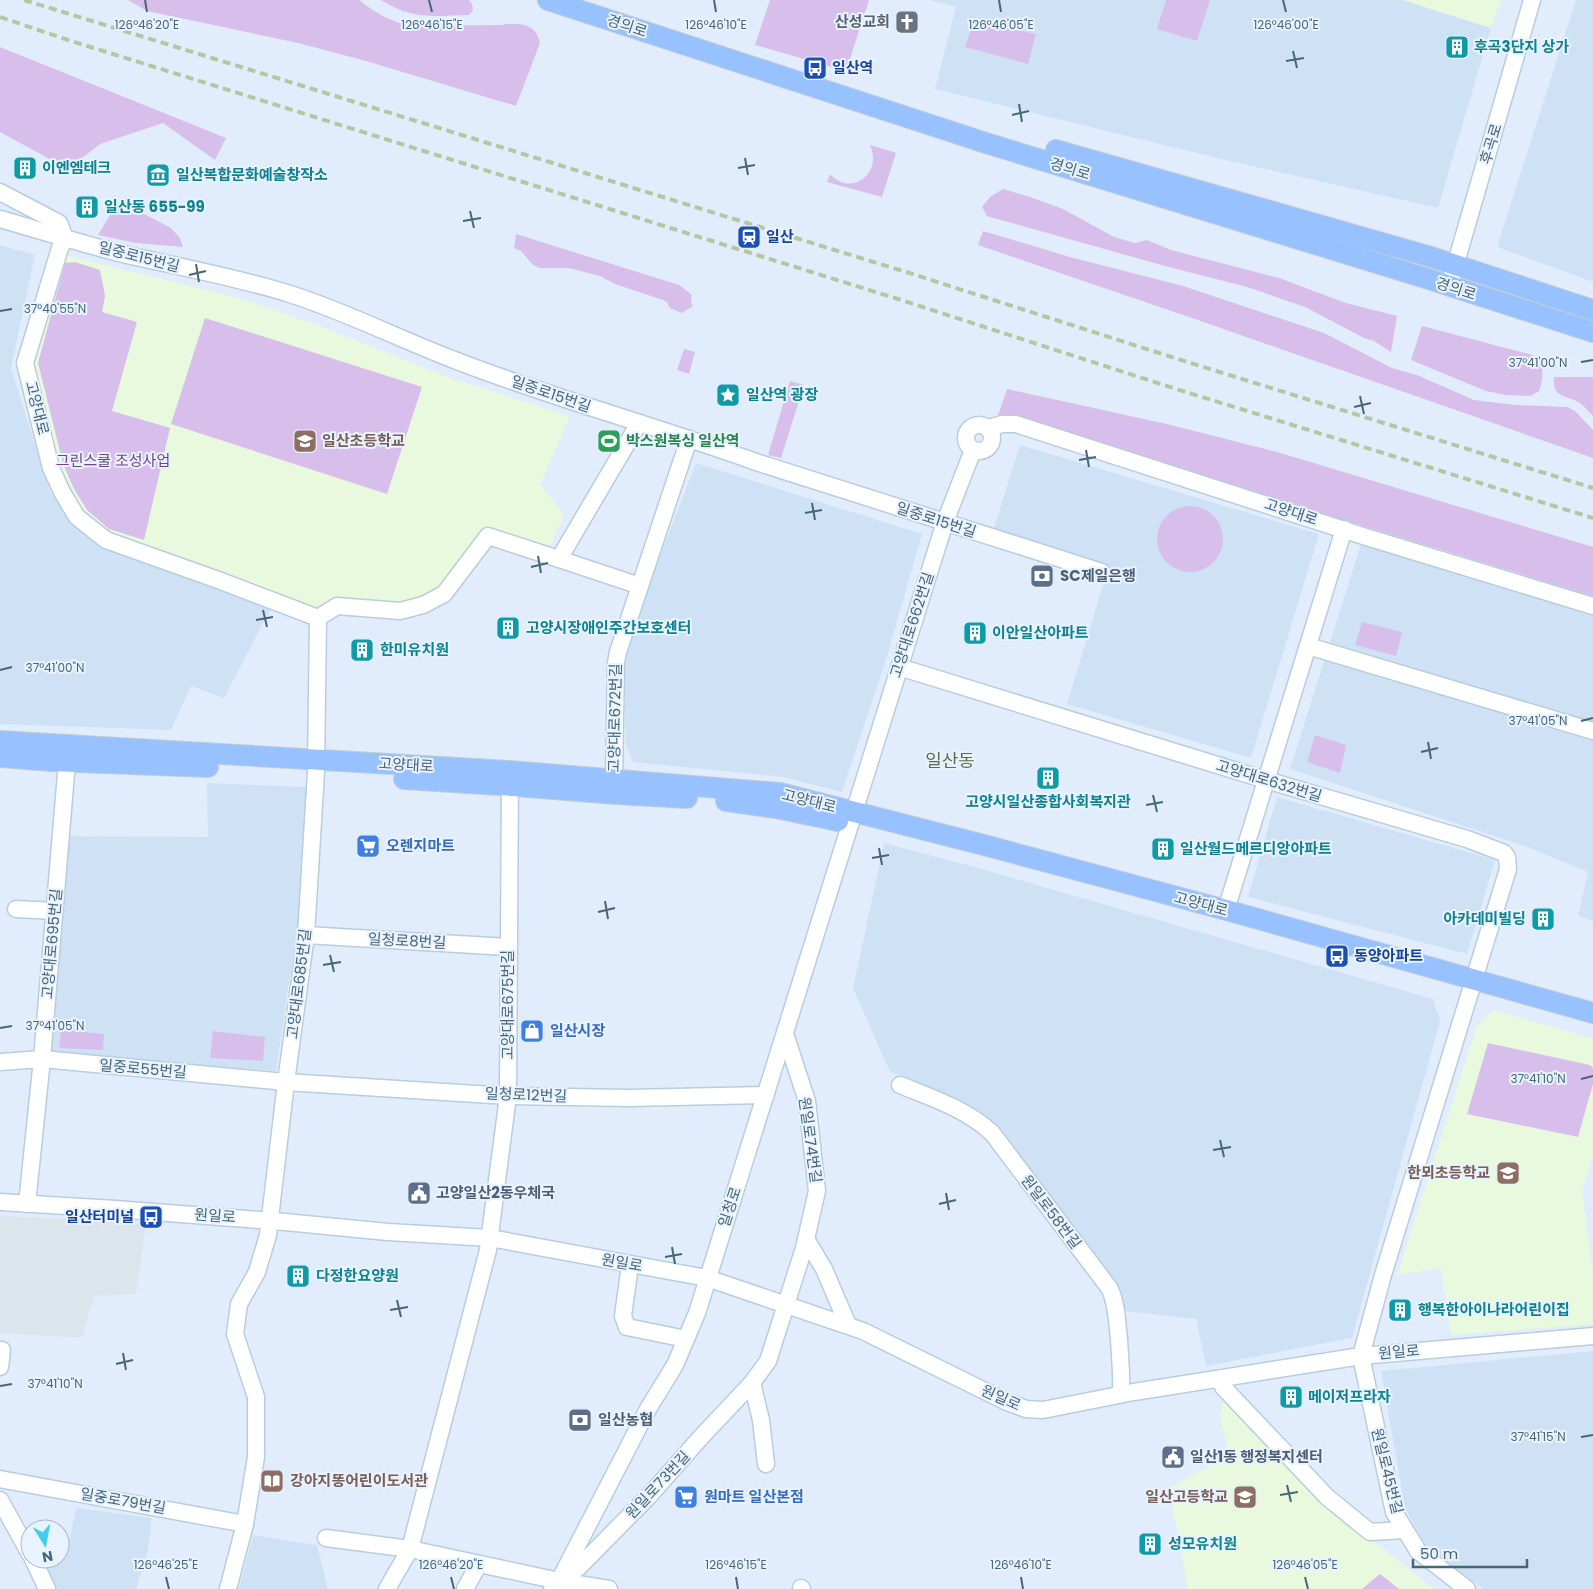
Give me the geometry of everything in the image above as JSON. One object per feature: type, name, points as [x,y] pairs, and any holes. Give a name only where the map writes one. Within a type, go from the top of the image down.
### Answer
[{"type":"main road","name":"경의로","points":[[548,0],[986,143],[1422,277],[1593,332]]},
{"type":"main road","name":"경의로","points":[[574,0],[990,132],[1456,264],[1593,310]]},
{"type":"main road","name":"고양대로","points":[[0,741],[68,753]]},
{"type":"main road","name":"고양대로","points":[[0,757],[68,753],[317,759],[510,778],[528,786],[615,786],[776,808],[853,812],[1226,910],[1473,983],[1593,1023]]},
{"type":"main road","name":"고양대로","points":[[853,812],[982,856],[1155,904],[1593,1013]]},
{"type":"street","name":"후곡로","points":[[1449,287],[1532,0]]},
{"type":"street","points":[[0,192],[59,223],[65,238]]},
{"type":"street","name":"일중로15번길","points":[[0,219],[65,238],[290,294],[456,361],[639,424],[1102,572]]},
{"type":"street","name":"고양대로","points":[[65,238],[60,248],[25,363],[51,468],[62,492],[77,517],[106,540],[318,618]]},
{"type":"street","points":[[559,560],[639,424]]},
{"type":"street","name":"고양대로","points":[[989,428],[1002,424],[1016,424],[1593,606]]},
{"type":"street","name":"고양대로662번길","points":[[853,812],[945,522],[973,450],[982,450],[990,445],[992,436],[989,428]]},
{"type":"street","name":"고양대로672번길","points":[[615,786],[616,662],[689,439]]},
{"type":"street","points":[[1226,910],[1344,529]]},
{"type":"street","points":[[317,759],[318,618],[337,606],[400,611],[424,605],[444,594],[488,536],[640,586]]},
{"type":"street","points":[[1308,646],[1593,732]]},
{"type":"street","name":"고양대로632번길","points":[[899,667],[1266,780],[1467,839],[1504,853],[1507,858],[1508,869],[1473,983]]},
{"type":"street","name":"고양대로695번길","points":[[27,1204],[42,1059],[68,753]]},
{"type":"street","name":"고양대로685번길","points":[[228,1589],[245,1524],[256,1457],[256,1397],[235,1334],[239,1304],[257,1272],[268,1235],[270,1221],[306,935],[317,759]]},
{"type":"street","name":"고양대로675번길","points":[[490,1238],[508,1096],[510,778]]},
{"type":"street","name":"일청로","points":[[555,1585],[648,1410],[675,1365],[697,1312],[853,812]]},
{"type":"street","points":[[16,908],[55,911]]},
{"type":"street","name":"일청로8번길","points":[[306,935],[508,947]]},
{"type":"street","points":[[1361,1356],[1383,1275],[1473,983]]},
{"type":"street","name":"원일로74번길","points":[[785,1034],[807,1101],[817,1191],[806,1239],[787,1305]]},
{"type":"street","name":"일중로55번길","points":[[0,1062],[42,1059],[286,1082]]},
{"type":"street","name":"일청로12번길","points":[[286,1082],[508,1096],[630,1098],[766,1095]]},
{"type":"street","name":"원일로58번길","points":[[900,1085],[964,1112],[979,1121],[992,1133],[1110,1289],[1116,1311],[1122,1379],[1121,1394]]},
{"type":"street","name":"원일로","points":[[0,1202],[490,1238],[708,1278],[863,1330],[985,1392],[1026,1409],[1044,1410],[1121,1394],[1361,1356],[1593,1336]]},
{"type":"street","points":[[387,1589],[410,1549],[490,1238]]},
{"type":"street","points":[[806,1239],[824,1269],[848,1325]]},
{"type":"street","points":[[630,1265],[623,1316],[627,1327],[686,1339]]},
{"type":"street","name":"원일로73번길","points":[[555,1585],[578,1568],[642,1503],[752,1383],[768,1361],[787,1305]]},
{"type":"street","points":[[0,1368],[2,1350]]},
{"type":"street","name":"원일로45번길","points":[[1361,1356],[1394,1512],[1418,1551],[1467,1589]]},
{"type":"street","points":[[1220,1379],[1223,1387],[1328,1497],[1370,1532],[1405,1530]]},
{"type":"street","points":[[752,1383],[761,1420],[766,1464]]},
{"type":"street","name":"일중로79번길","points":[[0,1479],[245,1524]]},
{"type":"street","points":[[0,1500],[20,1536]]},
{"type":"street","points":[[326,1538],[410,1549],[479,1564],[555,1585],[609,1589]]},
{"type":"street","points":[[466,1589],[479,1564]]},
{"type":"street","points":[[38,1569],[48,1589]]},
{"type":"shaded area","points":[[929,0],[1403,0],[1491,28],[1438,208],[1221,159],[935,89],[956,7]]},
{"type":"shaded area","points":[[1403,0],[1501,0],[1491,28]]},
{"type":"shaded area","points":[[1576,0],[1593,0],[1593,282],[1497,247]]},
{"type":"shaded area","points":[[0,245],[35,255],[11,368],[50,492],[87,537],[271,608],[224,698],[191,686],[171,730],[0,724]]},
{"type":"shaded area","name":"일산초등학교","points":[[64,255],[239,298],[317,325],[453,379],[570,416],[540,485],[564,514],[549,548],[484,531],[438,591],[399,607],[318,611],[109,536],[83,514],[57,467],[31,363]]},
{"type":"shaded area","points":[[1020,445],[1319,534],[1251,758],[1067,704],[1110,567],[993,531]]},
{"type":"shaded area","points":[[696,463],[922,534],[885,663],[842,792],[783,777],[633,762],[626,745],[625,660],[647,589]]},
{"type":"shaded area","points":[[1361,544],[1593,615],[1593,922],[1578,915],[1588,872],[1522,845],[1290,769]]},
{"type":"shaded area","points":[[207,783],[306,787],[299,915],[276,1071],[49,1053],[69,836],[208,837]]},
{"type":"shaded area","points":[[1277,797],[1495,860],[1467,954],[1248,897]]},
{"type":"shaded area","points":[[884,843],[971,866],[1433,999],[1440,1021],[1352,1338],[1206,1366],[1196,1319],[1125,1311],[1120,1298],[998,1131],[986,1118],[904,1076],[890,1072],[853,988]]},
{"type":"shaded area","name":"한뫼초등학교","points":[[1493,1010],[1593,1039],[1593,1155],[1582,1191],[1593,1275],[1593,1324],[1451,1335],[1441,1268],[1397,1275],[1477,1026]]},
{"type":"shaded area","points":[[0,1216],[91,1220],[146,1225],[136,1294],[94,1296],[82,1338],[0,1333]]},
{"type":"shaded area","points":[[1593,1351],[1593,1589],[1483,1589],[1425,1545],[1405,1508],[1381,1371]]},
{"type":"shaded area","name":"일산고등학교","points":[[1223,1400],[1328,1506],[1434,1589],[1188,1589],[1169,1488],[1229,1455],[1220,1416]]},
{"type":"shaded area","points":[[76,1508],[152,1518],[147,1554],[136,1589],[40,1589],[46,1585],[46,1569],[70,1569],[70,1538]]},
{"type":"shaded area","points":[[253,1535],[317,1545],[328,1589],[239,1589]]},
{"type":"green space","points":[[128,0],[359,0],[382,16],[409,26],[525,25],[535,31],[540,43],[516,106],[366,61],[298,43],[147,11]]},
{"type":"green space","points":[[381,0],[469,0],[473,10],[469,15],[413,14]]},
{"type":"green space","points":[[770,0],[869,0],[846,71],[755,45]]},
{"type":"green space","points":[[1166,0],[1210,0],[1197,41],[1157,29]]},
{"type":"green space","points":[[974,21],[1036,34],[1028,64],[965,47]]},
{"type":"green space","points":[[0,47],[226,138],[215,160],[163,123],[100,144],[68,169],[0,132]]},
{"type":"green space","points":[[870,145],[896,153],[882,197],[827,182],[830,174],[838,181],[847,183],[855,183],[862,179],[872,165],[873,156]]},
{"type":"green space","points":[[1003,189],[1063,209],[1114,237],[1135,243],[1147,240],[1171,250],[1279,278],[1346,303],[1397,316],[1391,352],[1374,341],[1364,338],[1305,307],[1247,287],[987,216],[982,207],[990,197]]},
{"type":"green space","points":[[123,203],[171,228],[180,238],[183,247],[136,243],[98,235],[112,212]]},
{"type":"green space","points":[[983,231],[1070,257],[1183,286],[1324,333],[1392,368],[1417,375],[1474,400],[1515,405],[1567,407],[1575,411],[1593,430],[1593,458],[978,245]]},
{"type":"green space","points":[[516,234],[679,285],[692,295],[691,302],[693,306],[682,313],[670,308],[667,302],[663,300],[615,284],[600,276],[569,268],[540,268],[533,265],[521,251],[514,248]]},
{"type":"green space","name":"그린스쿨 조성사업","points":[[75,262],[100,270],[105,296],[102,312],[137,322],[112,411],[170,428],[144,540],[109,529],[87,510],[74,489],[63,464],[38,363],[65,263]]},
{"type":"green space","points":[[205,318],[422,387],[387,494],[171,424]]},
{"type":"green space","points":[[1422,326],[1533,355],[1540,364],[1542,372],[1539,391],[1530,396],[1506,395],[1486,391],[1411,360]]},
{"type":"green space","points":[[684,349],[695,352],[689,374],[677,370]]},
{"type":"green space","points":[[1554,377],[1593,377],[1593,416],[1581,404],[1558,393],[1554,384]]},
{"type":"green space","points":[[790,381],[804,385],[781,458],[768,455]]},
{"type":"green space","points":[[1007,389],[1167,424],[1277,452],[1593,547],[1593,596],[1018,421],[997,418]]},
{"type":"green space","points":[[1190,506],[1203,508],[1213,516],[1221,526],[1223,539],[1221,552],[1213,562],[1203,570],[1190,572],[1177,570],[1167,562],[1159,552],[1157,539],[1159,526],[1167,516],[1177,508]]},
{"type":"green space","points":[[1362,622],[1402,632],[1396,656],[1355,645]]},
{"type":"green space","points":[[1315,735],[1346,745],[1340,773],[1307,762]]},
{"type":"green space","points":[[61,1030],[104,1034],[103,1050],[59,1048]]},
{"type":"green space","points":[[213,1031],[265,1037],[263,1061],[210,1058]]},
{"type":"green space","points":[[1488,1043],[1590,1065],[1593,1068],[1593,1084],[1578,1137],[1467,1114]]},
{"type":"green space","points":[[1380,1574],[1399,1589],[1362,1589]]},
{"type":"railway","points":[[24,0],[906,272],[1593,488]]},
{"type":"railway","points":[[0,17],[68,40],[898,299],[1173,388],[1593,518]]},
{"type":"place","name":"산성교회","points":[[907,22]]},
{"type":"place","name":"후곡3단지 상가","points":[[1457,47]]},
{"type":"place","name":"일산역","points":[[815,68]]},
{"type":"place","name":"이엔엠테크","points":[[25,168]]},
{"type":"place","name":"일산복합문화예술창작소","points":[[158,175]]},
{"type":"place","name":"일산동 655-99","points":[[87,207]]},
{"type":"place","name":"일산","points":[[749,237]]},
{"type":"place","name":"일산역 광장","points":[[728,395]]},
{"type":"place","name":"일산초등학교","points":[[305,441]]},
{"type":"place","name":"박스원복싱 일산역","points":[[609,441]]},
{"type":"place","name":"SC제일은행","points":[[1042,576]]},
{"type":"place","name":"고양시장애인주간보호센터","points":[[508,628]]},
{"type":"place","name":"이안일산아파트","points":[[975,633]]},
{"type":"place","name":"한미유치원","points":[[362,650]]},
{"type":"place","name":"고양시일산종합사회복지관","points":[[1048,778]]},
{"type":"place","name":"오렌지마트","points":[[368,846]]},
{"type":"place","name":"일산월드메르디앙아파트","points":[[1163,849]]},
{"type":"place","name":"아카데미빌딩","points":[[1543,919]]},
{"type":"place","name":"동양아파트","points":[[1337,956]]},
{"type":"place","name":"일산시장","points":[[532,1031]]},
{"type":"place","name":"한뫼초등학교","points":[[1508,1173]]},
{"type":"place","name":"고양일산2동우체국","points":[[419,1193]]},
{"type":"place","name":"일산터미널","points":[[151,1217]]},
{"type":"place","name":"다정한요양원","points":[[298,1276]]},
{"type":"place","name":"행복한아이나라어린이집","points":[[1400,1310]]},
{"type":"place","name":"메이저프라자","points":[[1291,1397]]},
{"type":"place","name":"일산농협","points":[[580,1420]]},
{"type":"place","name":"일산1동 행정복지센터","points":[[1173,1457]]},
{"type":"place","name":"강아지똥어린이도서관","points":[[272,1481]]},
{"type":"place","name":"원마트 일산본점","points":[[686,1497]]},
{"type":"place","name":"일산고등학교","points":[[1245,1497]]},
{"type":"place","name":"성모유치원","points":[[1150,1544]]},
{"type":"district","name":"일산동","points":[[950,761]]}]
